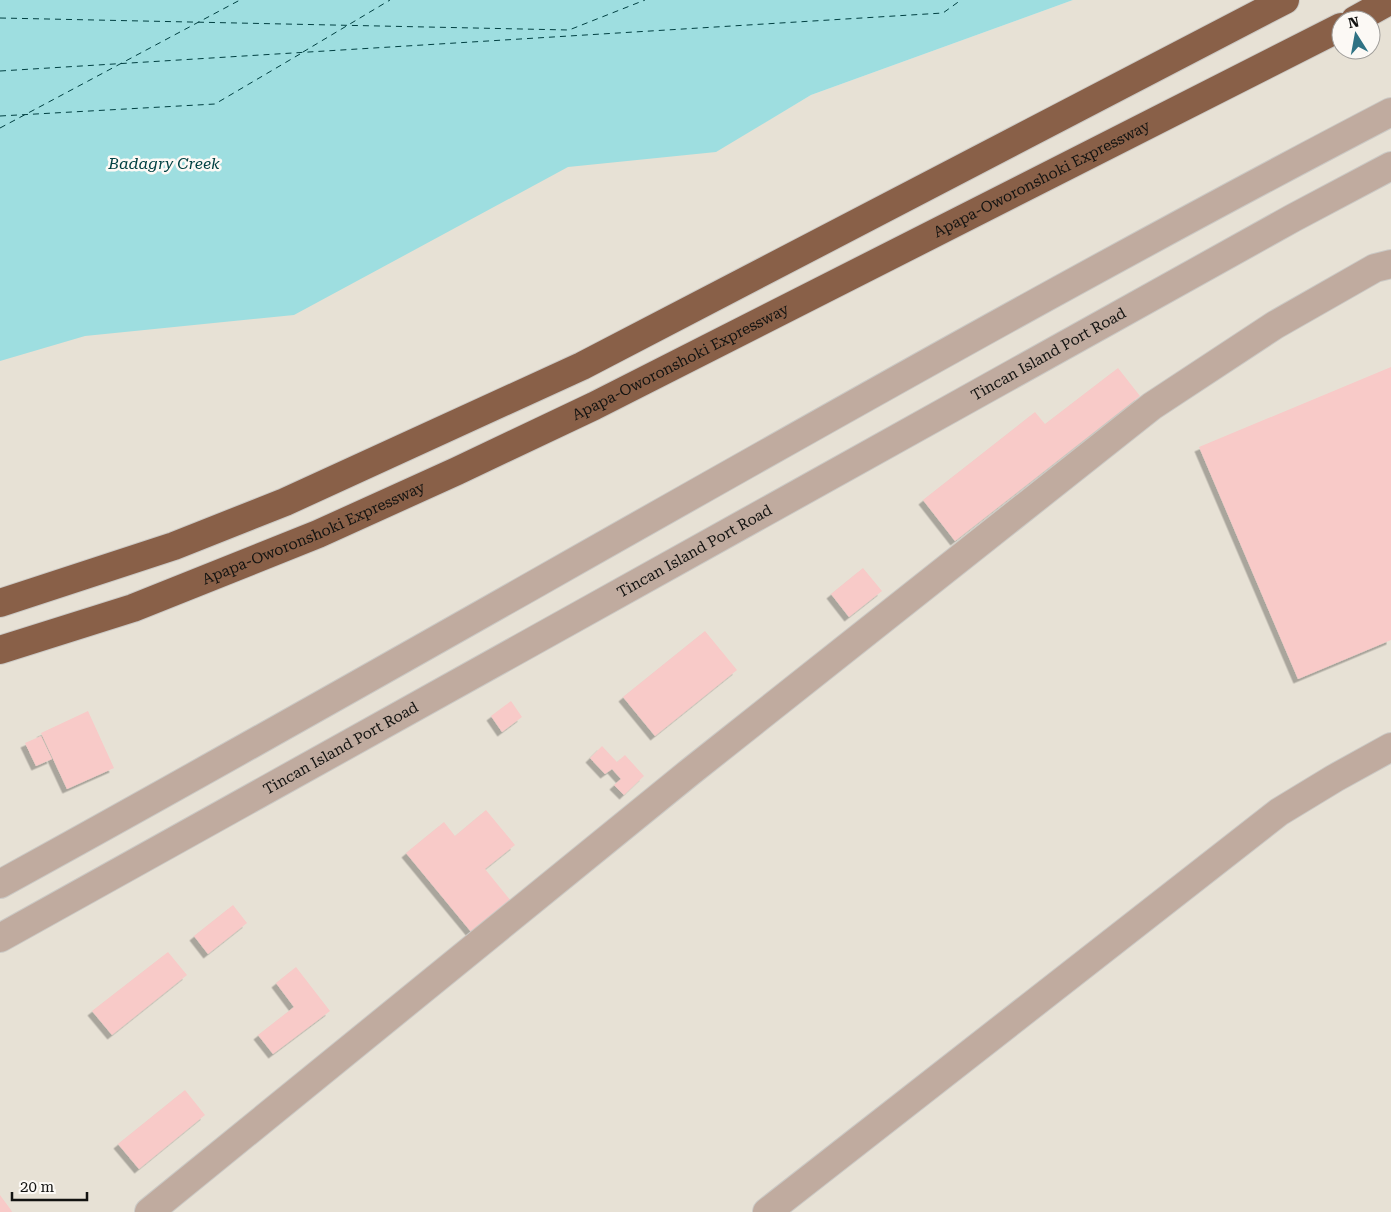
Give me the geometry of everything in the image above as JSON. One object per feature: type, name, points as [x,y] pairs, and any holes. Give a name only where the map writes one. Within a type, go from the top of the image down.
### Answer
[{"type":"highway","points":[[0,603],[174,546],[285,502],[582,366],[1285,0]]},
{"type":"highway","points":[[1372,10],[1391,0]]},
{"type":"highway","name":"Apapa-Oworonshoki Expressway","points":[[0,650],[142,604],[318,534],[465,467],[594,406],[1331,32]]},
{"type":"street","points":[[0,884],[1045,299],[1269,175],[1391,112]]},
{"type":"street","name":"Tincan Island Port Road","points":[[0,938],[1293,218],[1391,166]]},
{"type":"street","points":[[149,1212],[690,772],[1152,406],[1275,325],[1375,268],[1391,264]]},
{"type":"street","points":[[767,1212],[1279,812],[1334,778],[1391,747]]},
{"type":"shaded area","points":[[1073,0],[1391,0],[1391,1212],[0,1212],[0,296],[639,117],[733,141],[811,95]]},
{"type":"water","name":"Badagry Creek","points":[[0,0],[1073,0],[811,95],[716,152],[568,167],[294,315],[85,336],[0,361]]},
{"type":"building","points":[[1391,367],[1391,640],[1298,679],[1199,447]]},
{"type":"building","points":[[1118,368],[1140,396],[955,541],[923,500],[1035,412],[1045,424]]},
{"type":"building","points":[[863,568],[882,591],[849,617],[831,594]]},
{"type":"building","points":[[705,631],[737,670],[655,736],[623,697]]},
{"type":"building","points":[[511,701],[522,717],[502,732],[491,716]]},
{"type":"building","points":[[88,711],[114,768],[67,789],[41,733]]},
{"type":"building","points":[[41,736],[52,759],[36,766],[25,743]]},
{"type":"building","points":[[602,746],[617,762],[625,755],[644,776],[624,795],[614,785],[621,779],[612,769],[605,774],[590,758]]},
{"type":"building","points":[[486,810],[515,845],[485,869],[511,901],[472,933],[406,853],[444,822],[455,836]]},
{"type":"building","points":[[233,905],[247,923],[208,954],[194,936]]},
{"type":"building","points":[[168,952],[187,975],[112,1035],[92,1011]]},
{"type":"building","points":[[296,967],[330,1011],[273,1054],[258,1035],[294,1007],[276,983]]},
{"type":"building","points":[[185,1090],[205,1115],[139,1169],[118,1144]]},
{"type":"building","points":[[0,1195],[11,1210],[12,1212],[0,1212]]},
{"type":"ferry route","points":[[0,128],[240,0]]},
{"type":"ferry route","points":[[303,52],[390,0]]},
{"type":"ferry route","points":[[0,18],[569,30],[645,0]]},
{"type":"ferry route","points":[[0,71],[943,13],[961,0]]},
{"type":"ferry route","points":[[0,116],[215,104],[300,54]]}]
